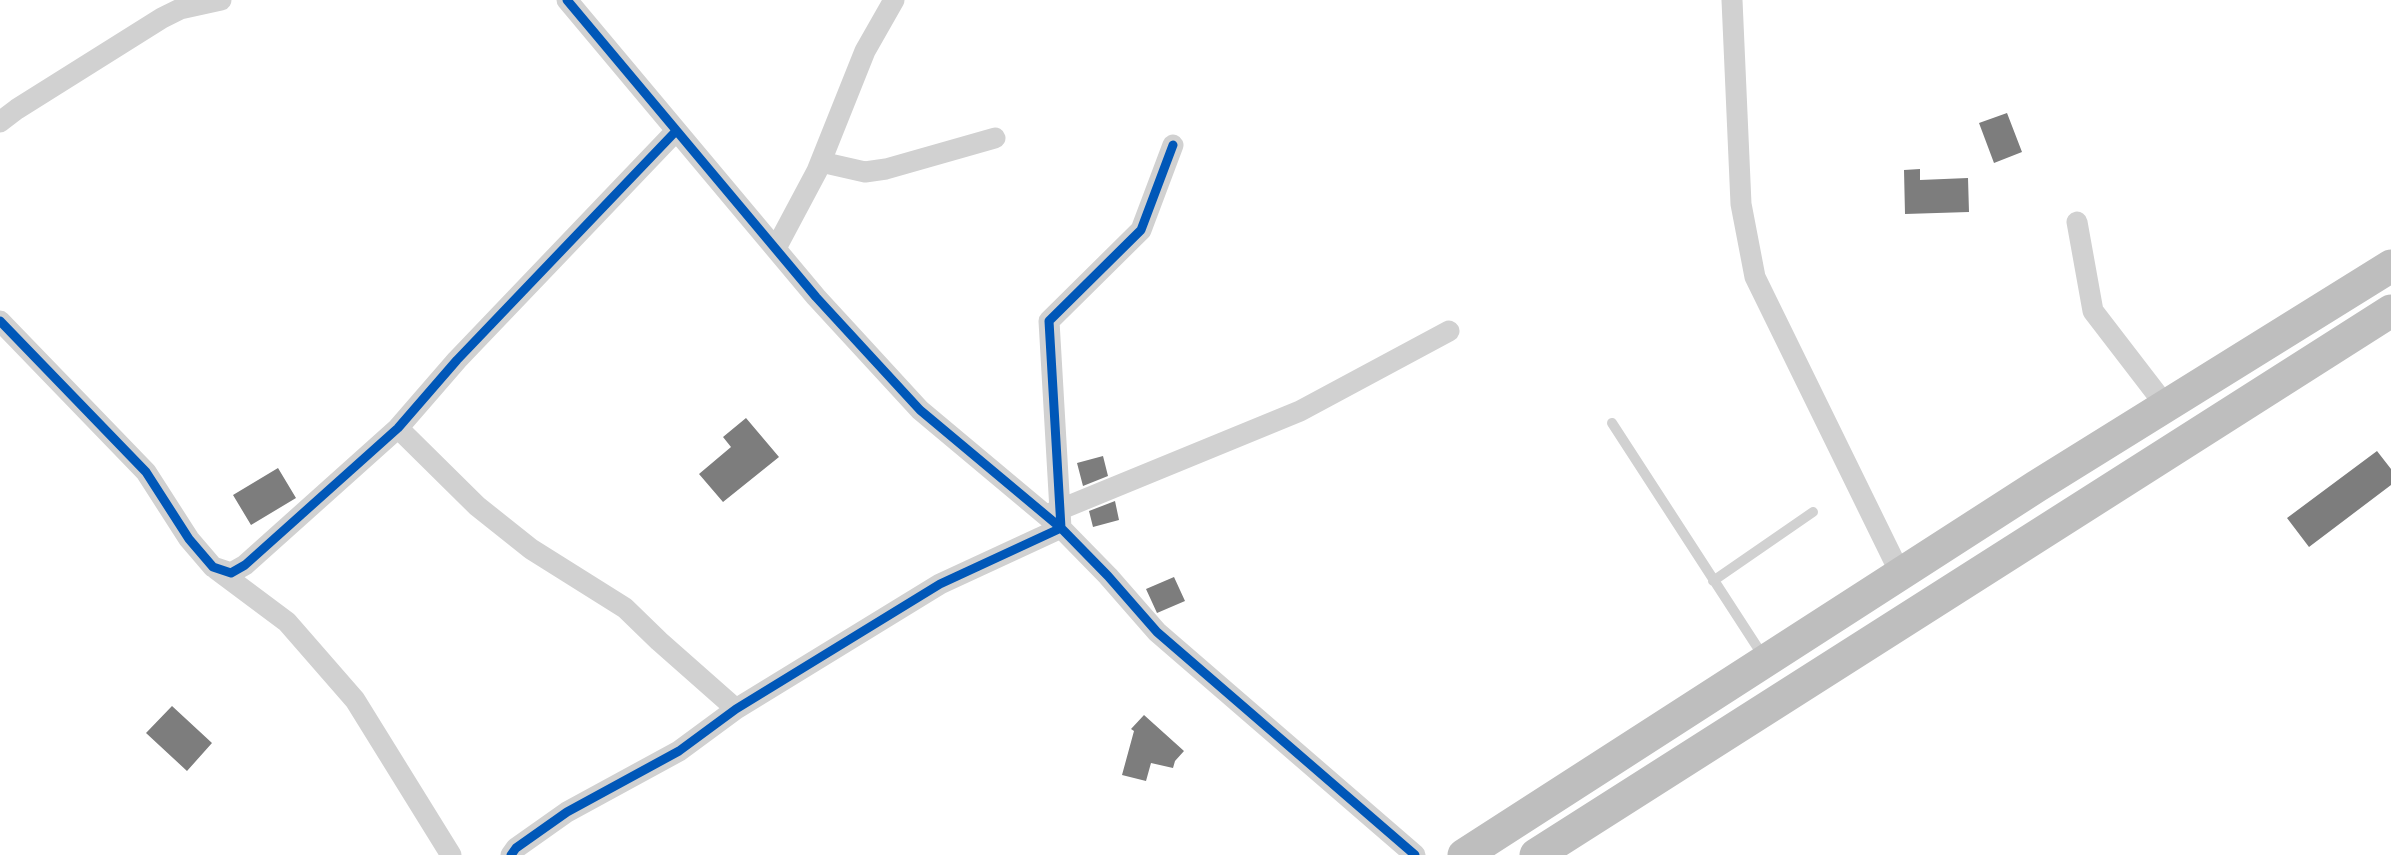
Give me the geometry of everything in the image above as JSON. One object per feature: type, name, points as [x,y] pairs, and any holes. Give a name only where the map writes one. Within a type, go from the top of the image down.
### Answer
[{"type":"highway","points":[[1464,855],[1900,573],[2391,266]]},
{"type":"highway","points":[[1536,855],[2391,311]]},
{"type":"street","points":[[0,122],[179,5],[221,0]]},
{"type":"street","points":[[567,0],[816,297],[920,410],[1056,518],[1157,632],[1415,855]]},
{"type":"street","points":[[776,248],[821,162],[865,51],[894,0]]},
{"type":"street","points":[[1732,0],[1741,204],[1755,278],[1900,573]]},
{"type":"street","points":[[213,567],[231,573],[245,565],[398,428],[457,360],[676,130]]},
{"type":"street","points":[[821,162],[865,172],[886,169],[994,138]]},
{"type":"street","points":[[1056,518],[1049,321],[1142,230],[1173,146]]},
{"type":"street","points":[[2077,222],[2093,311],[2166,406]]},
{"type":"street","points":[[0,321],[146,472],[189,539],[213,567],[287,622],[355,700],[451,855]]},
{"type":"street","points":[[511,855],[567,812],[679,751],[736,709],[940,584],[1056,518],[1300,411],[1449,331]]},
{"type":"street","points":[[398,428],[477,506],[531,549],[625,608],[736,709]]},
{"type":"lane","points":[[1612,423],[1767,661]]},
{"type":"lane","points":[[1713,581],[1813,512]]},
{"type":"building","points":[[2007,113],[2022,152],[1994,163],[1979,123]]},
{"type":"building","points":[[1920,169],[1920,180],[1968,178],[1969,212],[1905,214],[1904,170]]},
{"type":"building","points":[[746,418],[779,457],[723,502],[699,474],[731,447],[723,437]]},
{"type":"building","points":[[2377,451],[2391,469],[2391,485],[2309,547],[2287,518]]},
{"type":"building","points":[[1103,456],[1108,476],[1083,486],[1077,463]]},
{"type":"building","points":[[278,468],[296,498],[251,525],[233,495]]},
{"type":"building","points":[[1115,501],[1119,520],[1093,527],[1089,511]]},
{"type":"building","points":[[1174,577],[1185,601],[1157,613],[1146,589]]},
{"type":"building","points":[[172,706],[212,743],[187,771],[146,733]]},
{"type":"building","points":[[1144,715],[1184,751],[1175,761],[1173,768],[1151,763],[1146,781],[1122,775],[1134,731],[1131,729]]},
{"type":"cycle path","points":[[567,0],[816,297],[920,410],[1061,528],[1108,576],[1157,632],[1415,855]]},
{"type":"cycle path","points":[[0,321],[146,472],[189,539],[213,567],[231,573],[245,565],[398,428],[457,360],[676,131]]},
{"type":"cycle path","points":[[511,855],[516,848],[567,812],[679,751],[736,709],[940,584],[1061,528],[1049,321],[1141,230],[1173,145]]}]
